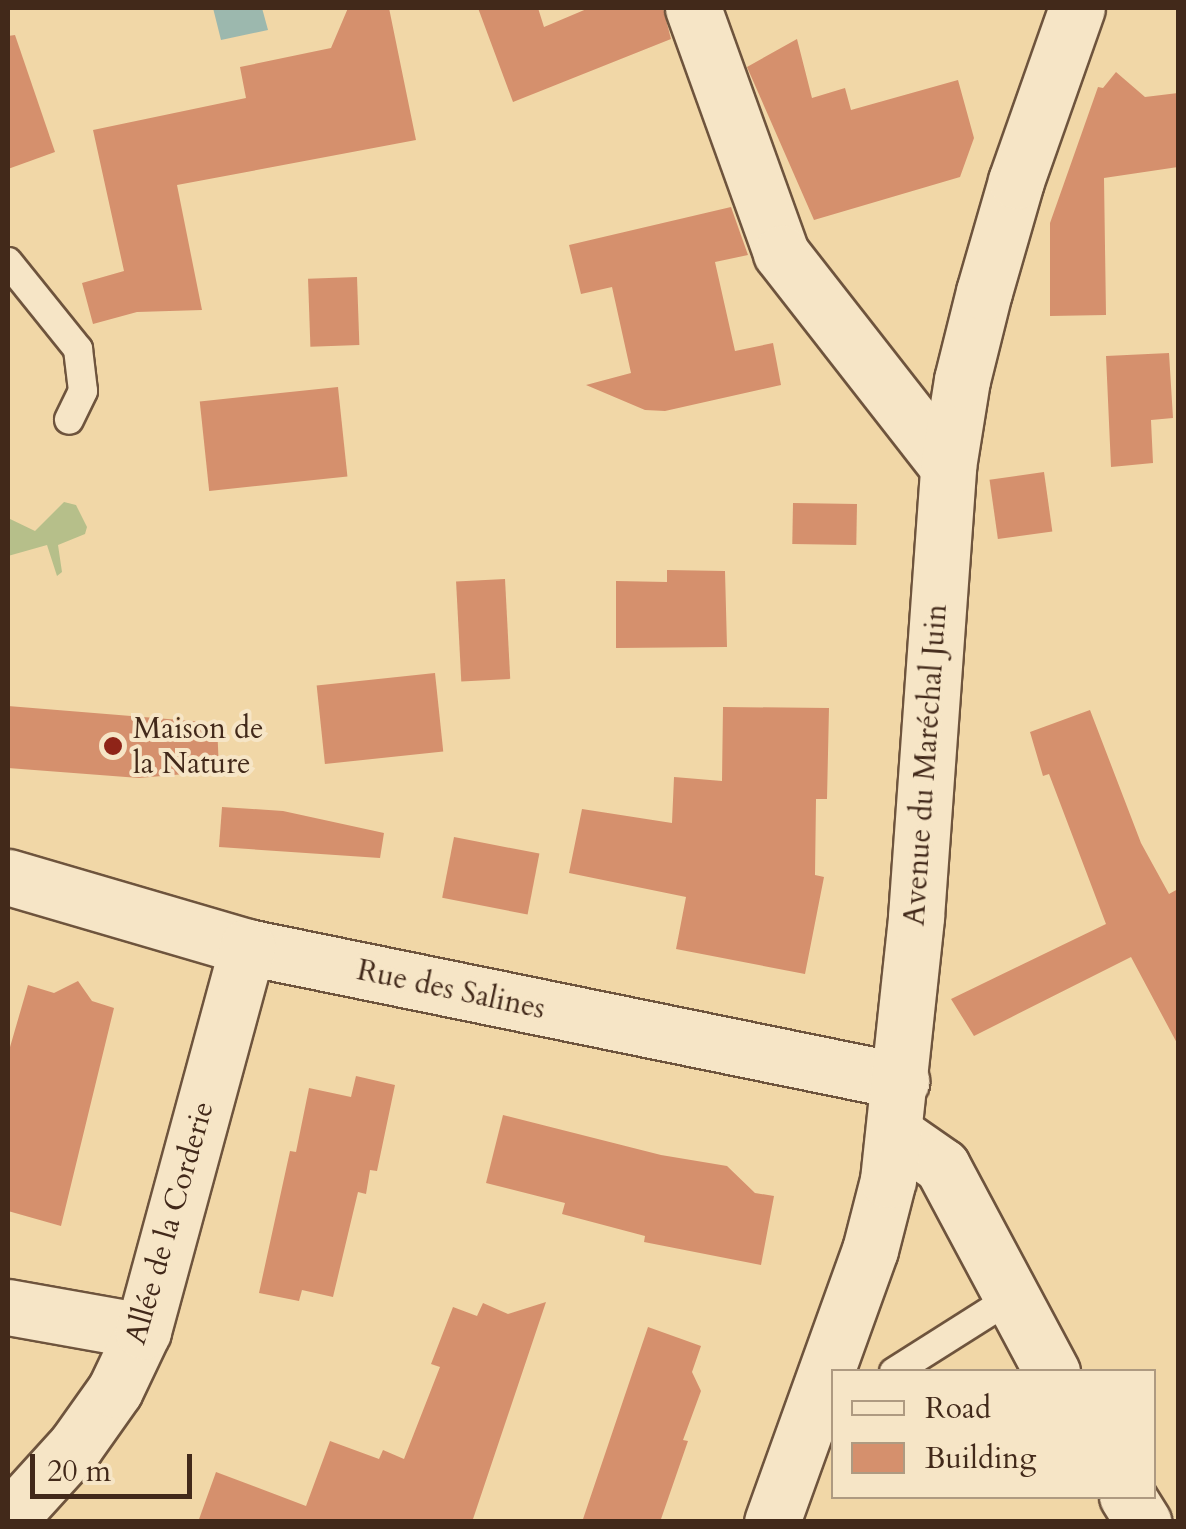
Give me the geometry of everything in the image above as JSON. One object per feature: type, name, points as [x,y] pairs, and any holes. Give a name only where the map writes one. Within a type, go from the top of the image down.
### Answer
[{"type":"street","points":[[693,8],[782,254],[948,468]]},
{"type":"street","name":"Avenue du Maréchal Juin","points":[[772,1522],[870,1250],[898,1108],[948,468],[962,380],[1016,181],[1077,8]]},
{"type":"street","name":"Rue des Salines","points":[[8,877],[247,948],[898,1108]]},
{"type":"street","name":"Allée de la Corderie","points":[[8,1520],[76,1445],[115,1390],[144,1331],[247,948]]},
{"type":"street","points":[[898,1108],[942,1166],[1050,1369]]},
{"type":"street","points":[[8,1307],[144,1331]]},
{"type":"street","points":[[1130,1499],[1142,1522]]},
{"type":"lane","points":[[8,262],[78,348],[84,390],[69,420]]},
{"type":"lane","points":[[899,1369],[1014,1296]]},
{"type":"green space","points":[[64,502],[76,505],[87,527],[85,534],[58,545],[62,572],[57,576],[47,545],[8,556],[8,518],[35,531]]},
{"type":"water","points":[[213,8],[262,8],[268,30],[221,40]]},
{"type":"building","points":[[348,8],[389,8],[416,140],[177,185],[202,310],[137,312],[93,324],[82,283],[124,271],[93,130],[246,98],[240,67],[331,48]]},
{"type":"building","points":[[478,8],[538,8],[544,27],[589,8],[663,8],[671,39],[513,102]]},
{"type":"building","points":[[15,35],[55,152],[8,169],[8,36]]},
{"type":"building","points":[[797,39],[812,98],[845,88],[851,110],[958,80],[974,138],[960,177],[814,220],[747,67]]},
{"type":"building","points":[[1116,72],[1145,97],[1178,93],[1178,167],[1104,178],[1106,315],[1050,316],[1050,223],[1098,87],[1103,88]]},
{"type":"building","points":[[731,207],[748,255],[715,262],[735,351],[773,343],[781,385],[665,411],[645,410],[586,385],[631,373],[612,287],[581,294],[569,245]]},
{"type":"building","points":[[357,277],[359,345],[310,347],[308,279]]},
{"type":"building","points":[[1169,353],[1173,418],[1151,420],[1153,463],[1111,467],[1106,356]]},
{"type":"building","points":[[338,387],[347,477],[209,491],[200,402]]},
{"type":"building","points":[[1044,472],[1052,531],[998,539],[990,480]]},
{"type":"building","points":[[793,503],[857,504],[856,545],[792,544]]},
{"type":"building","points":[[667,570],[725,571],[727,647],[616,648],[616,581],[667,582]]},
{"type":"building","points":[[505,579],[510,679],[461,681],[456,582]]},
{"type":"building","points":[[435,673],[443,752],[325,764],[317,685]]},
{"type":"building","name":"Maison de la Nature","points":[[8,706],[217,723],[219,771],[139,778],[8,768]]},
{"type":"building","points":[[723,707],[829,708],[827,799],[816,799],[815,875],[824,877],[805,974],[676,949],[686,897],[569,873],[582,809],[672,823],[674,777],[722,781]]},
{"type":"building","points":[[1090,710],[1141,843],[1169,894],[1178,889],[1178,1045],[1131,957],[974,1036],[951,999],[1106,924],[1049,774],[1043,776],[1030,732]]},
{"type":"building","points":[[222,807],[283,811],[384,833],[380,858],[219,847]]},
{"type":"building","points":[[454,837],[539,854],[528,914],[442,898]]},
{"type":"building","points":[[78,981],[92,1001],[114,1008],[61,1226],[8,1211],[8,1054],[28,985],[54,993]]},
{"type":"building","points":[[356,1076],[395,1085],[377,1171],[370,1170],[366,1194],[358,1192],[333,1297],[302,1290],[299,1301],[259,1293],[290,1151],[296,1152],[309,1088],[351,1097]]},
{"type":"building","points":[[503,1115],[661,1155],[727,1166],[755,1193],[774,1196],[761,1265],[644,1242],[645,1236],[562,1214],[565,1203],[486,1183]]},
{"type":"building","points":[[546,1302],[472,1522],[198,1522],[216,1472],[306,1506],[330,1441],[379,1459],[383,1450],[404,1459],[440,1367],[431,1364],[453,1307],[477,1316],[483,1303],[508,1314]]},
{"type":"building","points":[[648,1327],[701,1346],[692,1372],[701,1391],[683,1440],[688,1441],[660,1522],[582,1522]]},
{"type":"place","name":"Maison de la Nature","points":[[113,746]]}]
